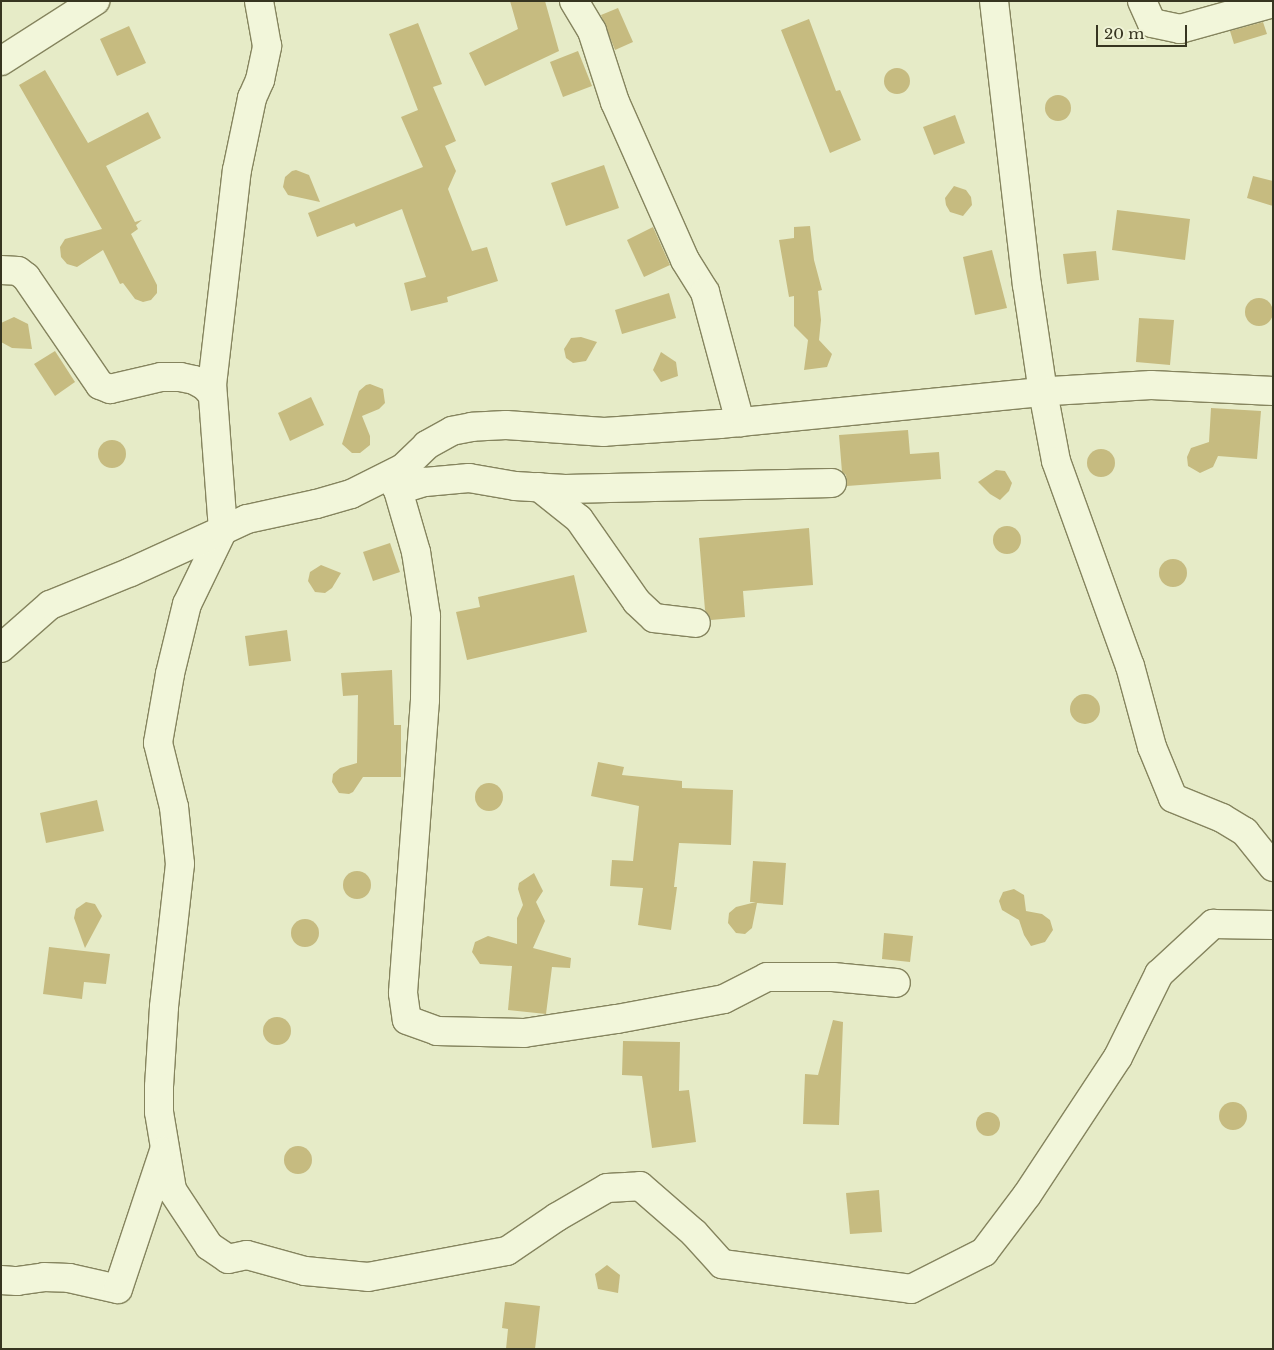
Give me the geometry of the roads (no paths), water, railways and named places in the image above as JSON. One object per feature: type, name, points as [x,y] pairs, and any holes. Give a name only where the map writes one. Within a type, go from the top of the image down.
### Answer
[{"type":"street","points":[[1,61],[95,1]]},
{"type":"street","points":[[259,1],[267,46],[260,80],[252,98],[237,170],[212,394],[223,530],[187,604],[170,674],[158,743],[174,806],[180,864],[164,1008],[159,1112],[172,1190],[209,1246],[228,1259],[247,1255],[305,1271],[368,1277],[507,1251],[557,1217],[607,1188],[640,1186],[694,1233],[722,1264],[911,1289],[984,1252],[1027,1195],[1118,1057],[1159,974],[1212,924],[1273,925]]},
{"type":"street","points":[[574,1],[592,31],[616,102],[685,260],[705,292],[740,422]]},
{"type":"street","points":[[994,1],[1026,275],[1043,392],[1056,461],[1130,666],[1152,747],[1173,798],[1222,818],[1245,832],[1273,868]]},
{"type":"street","points":[[1142,1],[1152,23],[1180,29],[1273,3]]},
{"type":"street","points":[[1,270],[18,271],[26,277],[100,385],[110,389],[161,377],[180,377],[194,380],[212,394]]},
{"type":"street","points":[[393,483],[403,468],[427,445],[452,431],[472,427],[506,425],[604,432],[740,422],[1043,392],[1151,385],[1273,391]]},
{"type":"street","points":[[1,648],[50,605],[131,572],[246,519],[316,504],[393,483],[470,478],[516,486],[539,487],[832,483]]},
{"type":"street","points":[[393,483],[416,552],[426,616],[425,700],[403,992],[407,1020],[437,1031],[524,1033],[617,1020],[724,999],[767,977],[833,977],[896,984]]},
{"type":"street","points":[[539,487],[579,519],[637,602],[654,618],[696,623]]},
{"type":"street","points":[[1,1280],[17,1281],[44,1277],[69,1278],[118,1289],[166,1147]]}]
